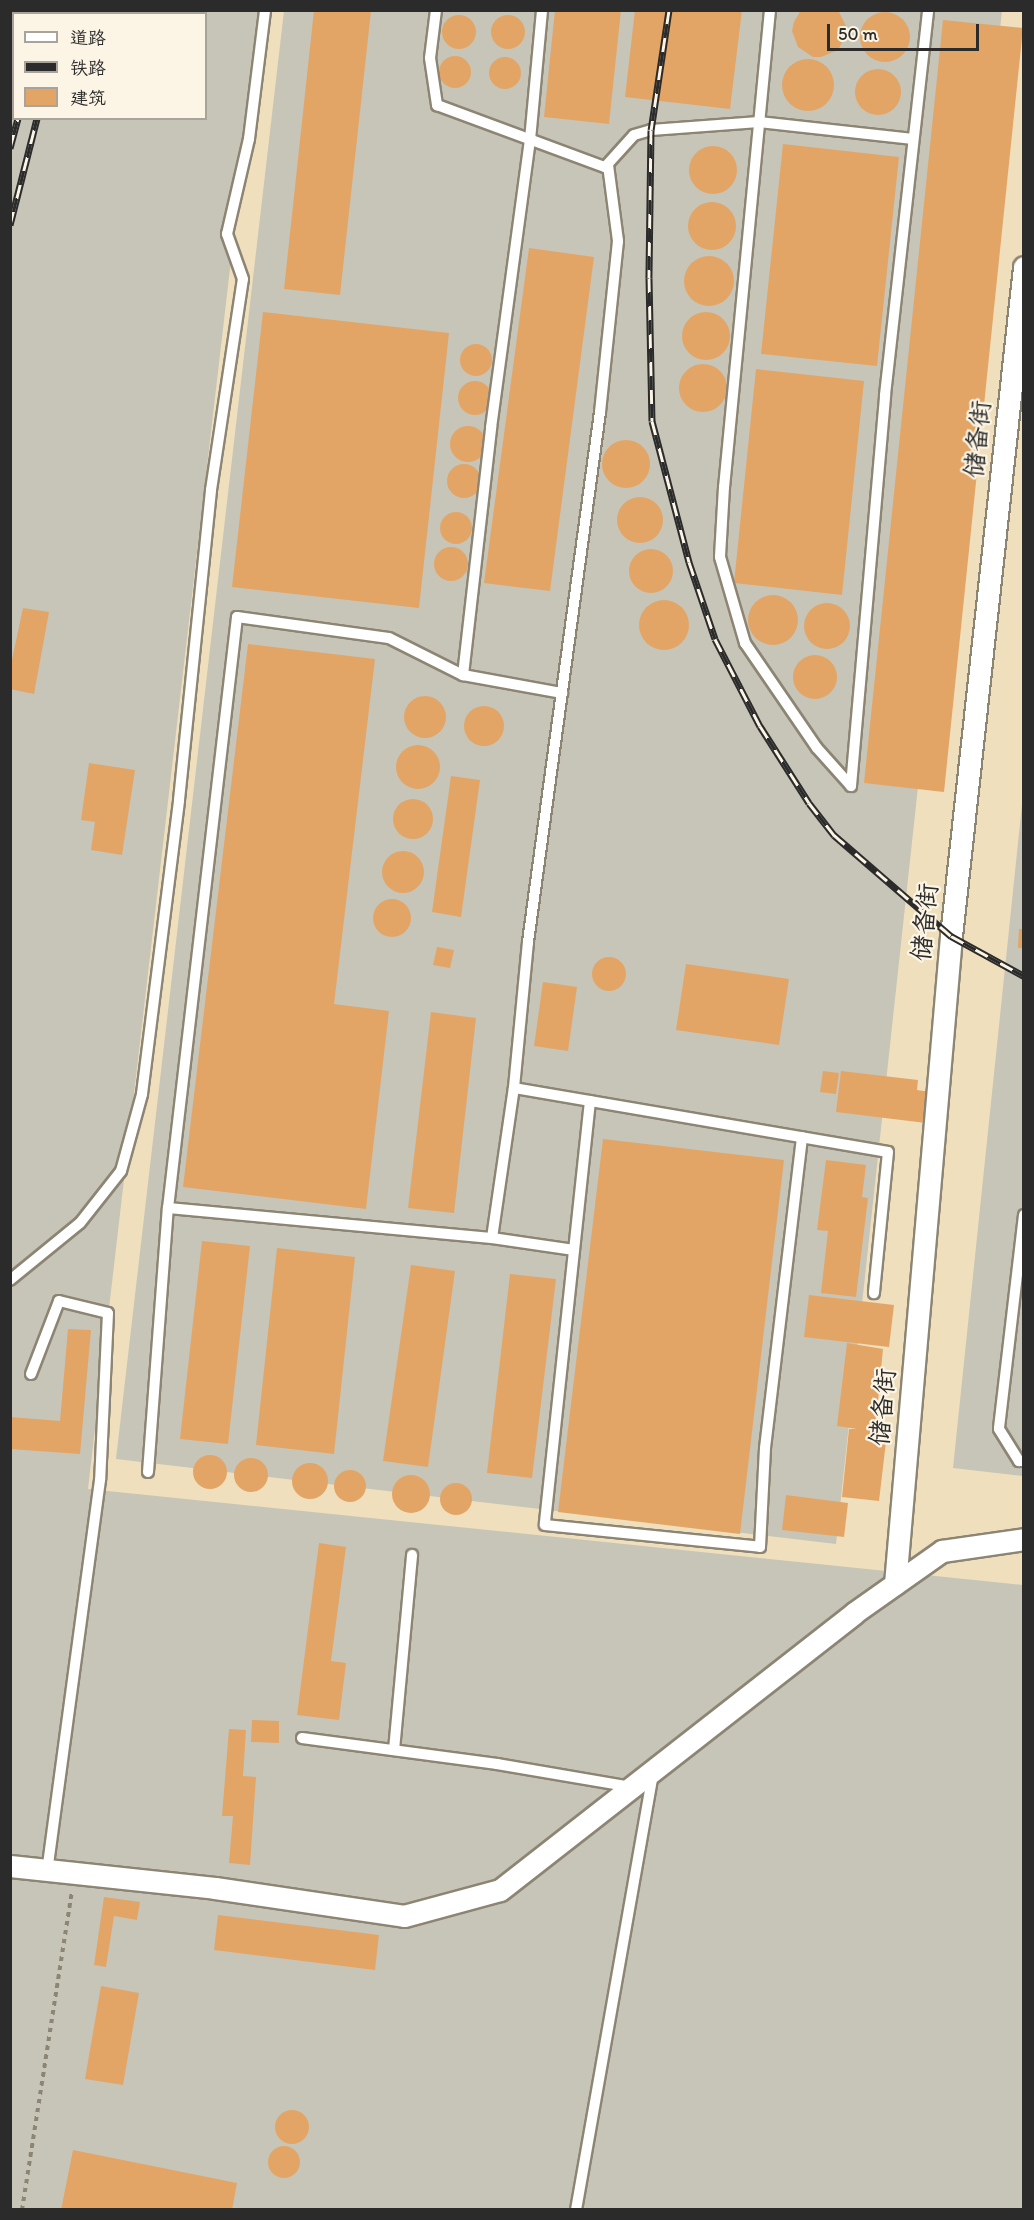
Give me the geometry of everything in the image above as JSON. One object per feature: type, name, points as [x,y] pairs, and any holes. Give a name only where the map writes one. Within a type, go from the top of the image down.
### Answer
[{"type":"street","name":"储备街","points":[[895,1584],[951,936],[1023,267]]},
{"type":"street","points":[[10,1866],[215,1888],[404,1916],[500,1890],[854,1613],[942,1551],[1023,1539]]},
{"type":"lane","points":[[10,1280],[80,1222],[121,1171],[142,1094],[179,800],[211,490],[243,279],[226,234],[249,139],[265,10]]},
{"type":"lane","points":[[436,10],[430,58],[437,105],[605,167],[634,135],[651,130],[759,122],[913,139]]},
{"type":"lane","points":[[463,675],[491,429],[530,140],[542,10]]},
{"type":"lane","points":[[770,10],[725,475],[720,557],[745,643],[816,748],[851,786],[885,395],[928,10]]},
{"type":"lane","points":[[492,1238],[514,1088],[528,942],[600,412],[618,241],[608,165]]},
{"type":"lane","points":[[148,1472],[168,1208],[237,617],[389,638],[463,675],[561,693]]},
{"type":"lane","points":[[514,1088],[888,1152],[874,1293]]},
{"type":"lane","points":[[590,1101],[545,1526],[760,1548],[765,1448],[802,1137]]},
{"type":"lane","points":[[168,1208],[492,1238],[574,1250]]},
{"type":"lane","points":[[1023,1215],[999,1429],[1019,1461],[1023,1461]]},
{"type":"lane","points":[[31,1374],[59,1301],[108,1313],[100,1480],[47,1870]]},
{"type":"lane","points":[[394,1750],[412,1555]]},
{"type":"lane","points":[[302,1738],[497,1764],[631,1787]]},
{"type":"lane","points":[[576,2210],[653,1770]]},
{"type":"path","points":[[22,2210],[75,1873]]},
{"type":"shaded area","points":[[11,11],[260,11],[88,1489],[1023,1585],[1023,2209],[11,2210]]},
{"type":"shaded area","points":[[284,11],[1002,11],[836,1544],[116,1459]]},
{"type":"shaded area","points":[[1023,795],[1023,1476],[953,1468]]},
{"type":"building","points":[[314,10],[371,11],[340,295],[284,289]]},
{"type":"building","points":[[555,10],[621,10],[609,124],[544,117]]},
{"type":"building","points":[[635,10],[742,10],[730,109],[625,97]]},
{"type":"building","points":[[801,10],[838,10],[846,26],[846,35],[838,50],[821,57],[813,57],[798,47],[792,31]]},
{"type":"building","points":[[885,12],[894,14],[905,23],[910,37],[908,46],[899,57],[885,62],[876,60],[865,51],[860,37],[862,28],[871,17]]},
{"type":"building","points":[[459,15],[471,20],[476,32],[471,44],[459,49],[447,44],[442,32],[447,20]]},
{"type":"building","points":[[508,15],[520,20],[525,32],[520,44],[508,49],[496,44],[491,32],[496,20]]},
{"type":"building","points":[[943,20],[1023,28],[944,792],[864,783]]},
{"type":"building","points":[[455,56],[466,61],[471,72],[466,83],[455,88],[444,83],[439,72],[444,61]]},
{"type":"building","points":[[505,57],[516,62],[521,73],[516,84],[505,89],[494,84],[489,73],[494,62]]},
{"type":"building","points":[[803,59],[813,59],[827,66],[834,85],[827,104],[813,111],[803,111],[793,107],[786,100],[782,90],[782,80],[786,70],[793,63]]},
{"type":"building","points":[[878,69],[894,76],[901,92],[894,108],[878,115],[862,108],[855,92],[862,76]]},
{"type":"building","points":[[783,144],[899,157],[877,366],[761,354]]},
{"type":"building","points":[[708,146],[718,146],[730,153],[737,165],[737,175],[730,187],[718,194],[708,194],[693,183],[689,175],[689,165],[700,150]]},
{"type":"building","points":[[707,202],[717,202],[729,209],[736,221],[736,231],[729,243],[717,250],[707,250],[692,239],[688,231],[688,221],[699,206]]},
{"type":"building","points":[[529,248],[594,257],[550,591],[484,583]]},
{"type":"building","points":[[704,256],[714,256],[727,263],[734,276],[734,286],[727,299],[714,306],[704,306],[695,302],[688,295],[684,286],[684,276],[688,267],[695,260]]},
{"type":"building","points":[[263,312],[449,333],[419,608],[232,587]]},
{"type":"building","points":[[701,312],[711,312],[723,319],[730,331],[730,341],[723,353],[711,360],[701,360],[686,349],[682,341],[682,331],[693,316]]},
{"type":"building","points":[[476,344],[488,348],[492,360],[488,372],[476,376],[464,372],[460,360],[464,348]]},
{"type":"building","points":[[703,364],[720,371],[727,388],[720,405],[703,412],[686,405],[679,388],[686,371]]},
{"type":"building","points":[[756,369],[864,381],[842,595],[734,583]]},
{"type":"building","points":[[475,381],[487,386],[492,398],[487,410],[475,415],[463,410],[458,398],[463,386]]},
{"type":"building","points":[[468,426],[481,431],[486,444],[481,457],[468,462],[455,457],[450,444],[455,431]]},
{"type":"building","points":[[626,440],[643,447],[650,464],[643,481],[626,488],[609,481],[602,464],[609,447]]},
{"type":"building","points":[[464,464],[476,469],[481,481],[476,493],[464,498],[452,493],[447,481],[452,469]]},
{"type":"building","points":[[640,497],[656,504],[663,520],[656,536],[640,543],[624,536],[617,520],[624,504]]},
{"type":"building","points":[[456,512],[468,516],[472,528],[468,540],[456,544],[444,540],[440,528],[444,516]]},
{"type":"building","points":[[451,547],[463,552],[468,564],[463,576],[451,581],[439,576],[434,564],[439,552]]},
{"type":"building","points":[[651,549],[667,555],[673,571],[667,587],[651,593],[635,587],[629,571],[635,555]]},
{"type":"building","points":[[778,595],[791,602],[797,610],[797,630],[791,638],[783,644],[768,645],[755,638],[749,630],[748,615],[755,602],[763,596]]},
{"type":"building","points":[[664,600],[682,607],[689,625],[682,643],[664,650],[646,643],[639,625],[646,607]]},
{"type":"building","points":[[827,603],[843,610],[850,626],[843,642],[827,649],[811,642],[804,626],[811,610]]},
{"type":"building","points":[[23,608],[49,612],[34,694],[10,689],[10,669]]},
{"type":"building","points":[[248,644],[375,659],[334,1004],[389,1011],[366,1209],[183,1187]]},
{"type":"building","points":[[815,655],[831,661],[837,677],[831,693],[815,699],[799,693],[793,677],[799,661]]},
{"type":"building","points":[[425,696],[440,702],[446,717],[440,732],[425,738],[410,732],[404,717],[410,702]]},
{"type":"building","points":[[484,706],[498,712],[504,726],[498,740],[484,746],[470,740],[464,726],[470,712]]},
{"type":"building","points":[[418,745],[434,751],[440,767],[434,783],[418,789],[402,783],[396,767],[402,751]]},
{"type":"building","points":[[89,763],[135,770],[122,855],[91,850],[95,822],[81,820]]},
{"type":"building","points":[[451,776],[480,780],[461,917],[432,912]]},
{"type":"building","points":[[413,799],[427,805],[433,819],[427,833],[413,839],[399,833],[393,819],[399,805]]},
{"type":"building","points":[[403,851],[418,857],[424,872],[418,887],[403,893],[388,887],[382,872],[388,857]]},
{"type":"building","points":[[392,899],[405,905],[411,918],[405,931],[392,937],[379,931],[373,918],[379,905]]},
{"type":"building","points":[[1019,929],[1024,929],[1024,948],[1018,948]]},
{"type":"building","points":[[437,947],[454,950],[450,968],[433,965]]},
{"type":"building","points":[[609,957],[621,962],[626,974],[621,986],[609,991],[597,986],[592,974],[597,962]]},
{"type":"building","points":[[686,964],[789,979],[779,1045],[676,1030]]},
{"type":"building","points":[[543,982],[577,987],[568,1051],[534,1046]]},
{"type":"building","points":[[431,1012],[476,1018],[454,1213],[408,1208]]},
{"type":"building","points":[[823,1071],[839,1073],[836,1094],[820,1092]]},
{"type":"building","points":[[841,1071],[918,1080],[917,1090],[937,1093],[934,1124],[836,1112]]},
{"type":"building","points":[[603,1139],[784,1160],[740,1534],[558,1512]]},
{"type":"building","points":[[826,1160],[866,1165],[862,1197],[868,1198],[856,1297],[821,1293],[828,1231],[817,1230]]},
{"type":"building","points":[[202,1241],[250,1246],[228,1444],[180,1439]]},
{"type":"building","points":[[277,1248],[355,1257],[334,1454],[256,1445]]},
{"type":"building","points":[[411,1265],[455,1271],[428,1467],[383,1461]]},
{"type":"building","points":[[510,1274],[556,1279],[532,1478],[487,1473]]},
{"type":"building","points":[[809,1295],[894,1305],[889,1347],[804,1337]]},
{"type":"building","points":[[68,1329],[91,1330],[80,1454],[10,1449],[10,1417],[60,1421]]},
{"type":"building","points":[[847,1343],[883,1349],[875,1432],[887,1433],[879,1501],[842,1497],[849,1429],[857,1429],[837,1426]]},
{"type":"building","points":[[210,1455],[222,1460],[227,1472],[222,1484],[210,1489],[198,1484],[193,1472],[198,1460]]},
{"type":"building","points":[[251,1458],[263,1463],[268,1475],[263,1487],[251,1492],[239,1487],[234,1475],[239,1463]]},
{"type":"building","points":[[310,1463],[322,1469],[328,1481],[322,1493],[310,1499],[298,1493],[292,1481],[298,1469]]},
{"type":"building","points":[[350,1470],[361,1475],[366,1486],[361,1497],[350,1502],[339,1497],[334,1486],[339,1475]]},
{"type":"building","points":[[411,1475],[424,1481],[430,1494],[424,1507],[411,1513],[398,1507],[392,1494],[398,1481]]},
{"type":"building","points":[[456,1483],[467,1488],[472,1499],[467,1510],[456,1515],[445,1510],[440,1499],[445,1488]]},
{"type":"building","points":[[786,1495],[848,1503],[844,1537],[782,1530]]},
{"type":"building","points":[[319,1543],[346,1547],[331,1661],[346,1663],[339,1720],[297,1715]]},
{"type":"building","points":[[252,1720],[279,1721],[279,1743],[251,1742]]},
{"type":"building","points":[[229,1729],[246,1730],[243,1776],[256,1777],[250,1865],[229,1863],[233,1816],[222,1816]]},
{"type":"building","points":[[104,1897],[140,1902],[137,1920],[114,1916],[106,1967],[94,1965]]},
{"type":"building","points":[[218,1915],[379,1935],[375,1970],[214,1950]]},
{"type":"building","points":[[101,1986],[139,1993],[123,2085],[85,2079]]},
{"type":"building","points":[[292,2110],[304,2115],[309,2127],[304,2139],[292,2144],[280,2139],[275,2127],[280,2115]]},
{"type":"building","points":[[284,2146],[295,2151],[300,2162],[295,2173],[284,2178],[273,2173],[268,2162],[273,2151]]},
{"type":"building","points":[[73,2150],[237,2183],[232,2210],[61,2210]]},
{"type":"railway","points":[[669,10],[651,130],[649,278],[652,421],[689,562],[715,639],[760,726],[809,803],[834,835],[951,936],[1024,976]]},
{"type":"railway","points":[[10,38],[12,32]]},
{"type":"railway","points":[[10,148],[17,120]]},
{"type":"railway","points":[[10,225],[36,120]]}]
